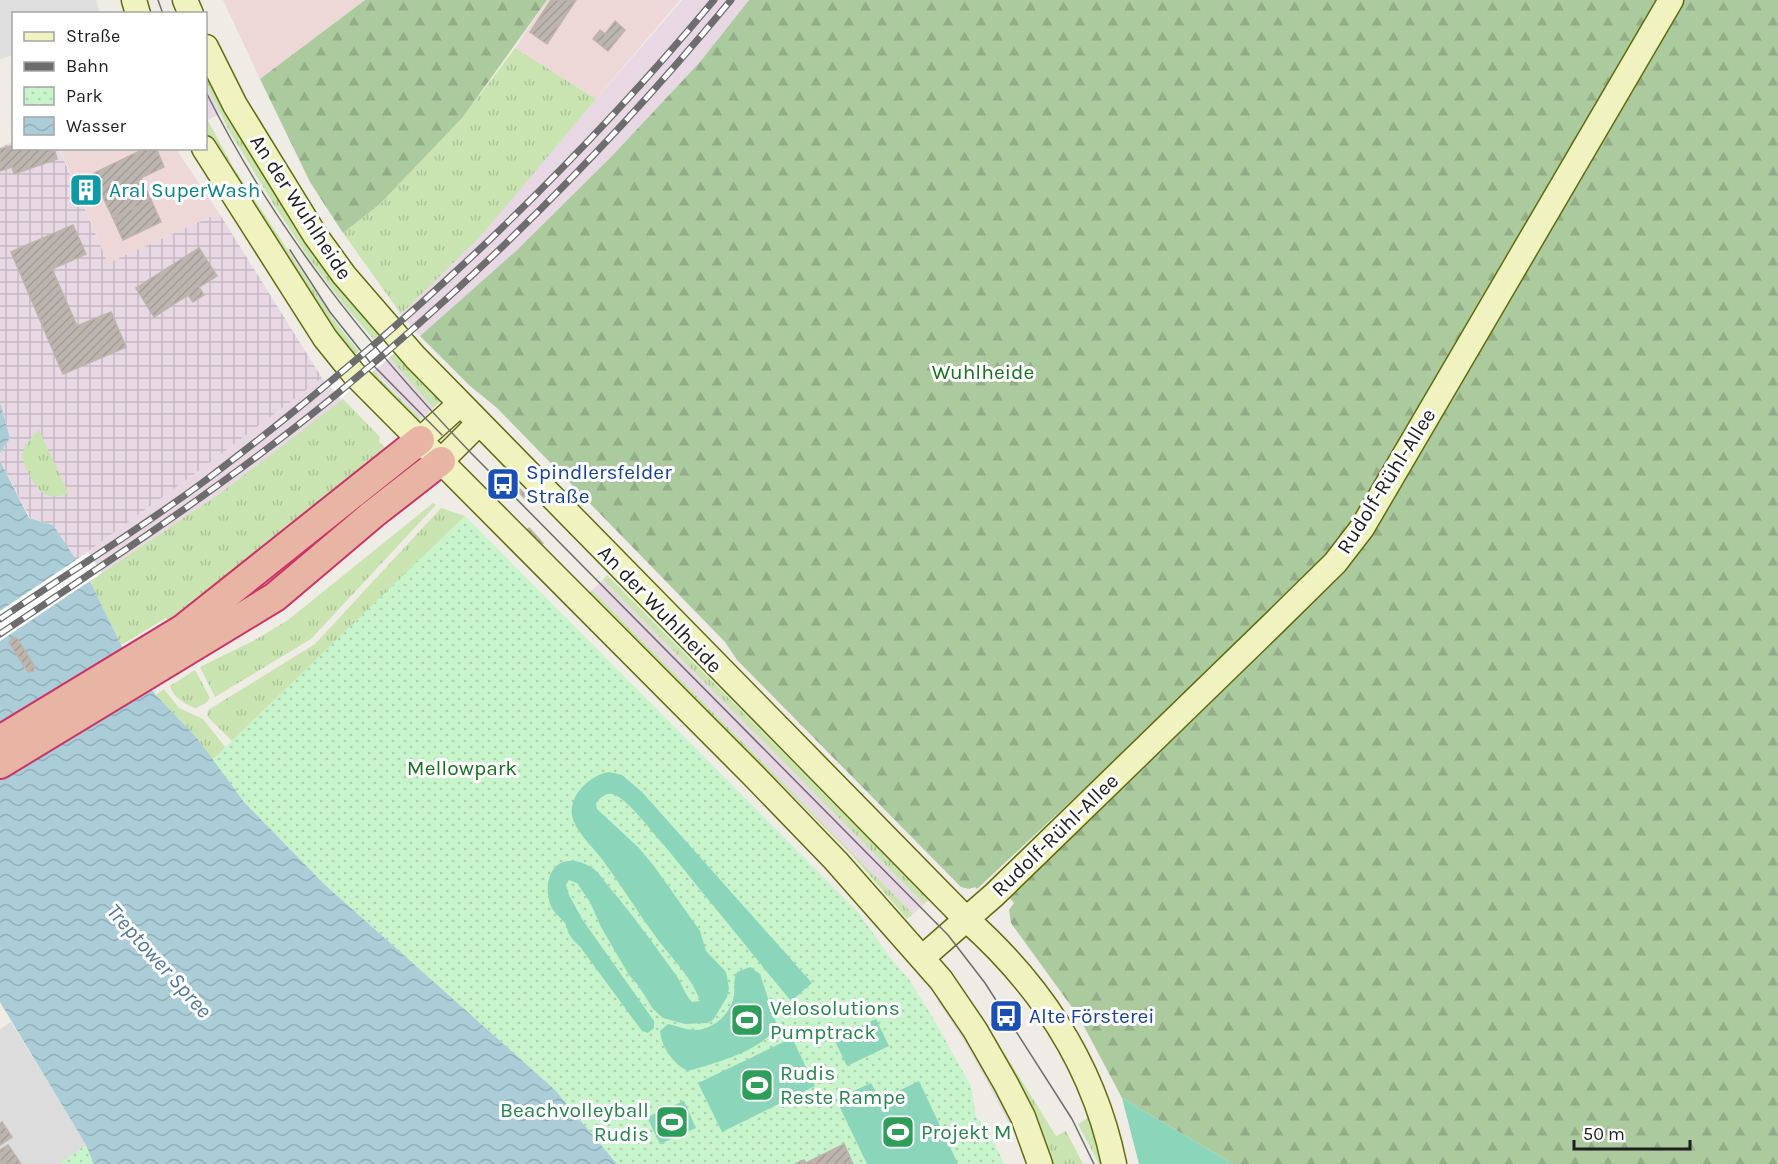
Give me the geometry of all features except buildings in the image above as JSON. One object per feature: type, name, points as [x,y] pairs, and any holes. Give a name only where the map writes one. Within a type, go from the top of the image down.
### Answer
[{"type":"highway","points":[[0,764],[163,655],[214,606],[420,440]]},
{"type":"highway","points":[[0,740],[275,597],[373,514],[441,461]]},
{"type":"main road","name":"Rudolf-Rühl-Allee","points":[[922,958],[994,895],[1274,623],[1347,548],[1362,528],[1671,0]]},
{"type":"main road","name":"An der Wuhlheide","points":[[207,49],[235,105],[315,235],[351,284],[460,404],[965,918],[996,944],[1040,998],[1072,1050],[1095,1098],[1114,1164]]},
{"type":"main road","points":[[205,150],[325,338],[354,374],[836,861],[941,980],[975,1030],[1006,1084],[1023,1117],[1040,1164]]},
{"type":"main road","points":[[420,440],[460,404]]},
{"type":"main road","points":[[441,461],[479,423]]},
{"type":"shaded area","points":[[0,0],[96,0],[100,12],[12,12],[12,55],[0,59]]},
{"type":"shaded area","points":[[223,0],[365,0],[260,79]]},
{"type":"shaded area","points":[[547,0],[680,0],[596,99],[515,48]]},
{"type":"shaded area","points":[[682,0],[749,0],[700,62],[611,157],[517,250],[420,336],[401,314],[480,237]]},
{"type":"shaded area","points":[[207,86],[220,114],[207,120]]},
{"type":"shaded area","points":[[12,142],[12,150],[59,150],[108,263],[219,213],[322,378],[75,561],[53,525],[30,518],[0,461],[0,453],[10,438],[0,402],[0,147]]},
{"type":"shaded area","points":[[60,150],[177,150],[219,213],[108,263]]},
{"type":"shaded area","points":[[390,358],[433,408],[421,419],[374,371]]},
{"type":"shaded area","points":[[322,378],[342,401],[222,492],[90,581],[75,561]]},
{"type":"shaded area","points":[[603,580],[924,904],[913,914],[592,590]]},
{"type":"shaded area","points":[[942,994],[1023,1138],[1012,1129],[968,1047],[938,1001]]},
{"type":"shaded area","points":[[11,1022],[86,1145],[94,1164],[0,1164],[0,1029]]},
{"type":"green space","points":[[365,0],[547,0],[463,117],[380,204],[343,233],[310,182],[260,79]]},
{"type":"green space","name":"Wuhlheide","points":[[749,0],[1661,0],[1357,519],[1311,576],[977,889],[961,887],[737,660],[725,642],[497,408],[469,385],[420,336],[517,250],[611,157],[700,62]]},
{"type":"green space","points":[[1680,0],[1778,0],[1778,1164],[1233,1164],[1122,1098],[1079,1017],[1011,923],[1009,910],[1014,903],[1009,897],[1327,584]]},
{"type":"green space","points":[[515,48],[596,99],[480,237],[401,314],[343,233],[380,204],[463,117]]},
{"type":"green space","points":[[207,64],[436,391],[440,401],[433,408],[343,304],[306,254],[228,129],[207,86]]},
{"type":"green space","points":[[207,119],[233,167],[334,320],[382,381],[421,419],[416,421],[376,380],[326,319],[207,136]]},
{"type":"green space","points":[[343,399],[380,437],[379,442],[388,450],[169,622],[166,618],[121,645],[90,581],[222,492]]},
{"type":"green space","points":[[39,430],[69,494],[49,496],[44,494],[37,487],[25,466],[24,449]]},
{"type":"green space","points":[[433,503],[436,505],[311,639],[215,697],[200,667],[253,641],[288,620]]},
{"type":"green space","points":[[441,508],[465,516],[232,741],[207,716],[208,710],[315,644]]},
{"type":"green space","name":"Mellowpark","points":[[465,516],[859,913],[888,955],[908,978],[930,1013],[971,1086],[976,1117],[987,1127],[1004,1164],[617,1164],[554,1089],[324,884],[244,802],[212,760]]},
{"type":"green space","points":[[607,575],[929,900],[924,904],[603,580]]},
{"type":"green space","points":[[592,590],[913,914],[907,919],[853,856],[779,782],[756,767],[587,595]]},
{"type":"green space","points":[[195,670],[210,698],[196,708],[180,700],[170,686]]},
{"type":"green space","points":[[164,689],[179,708],[203,719],[226,748],[212,760],[197,738],[156,695]]},
{"type":"green space","points":[[609,772],[622,775],[642,792],[812,983],[791,1001],[640,817],[620,798],[607,794],[596,803],[597,809],[639,848],[654,866],[700,931],[706,951],[726,972],[729,988],[727,997],[713,1020],[707,1023],[685,1024],[663,1018],[653,1009],[629,975],[601,927],[590,902],[577,883],[569,880],[566,885],[569,895],[582,919],[654,1021],[654,1028],[648,1033],[642,1031],[570,936],[565,923],[551,907],[548,893],[551,874],[562,863],[580,862],[594,869],[651,941],[692,1002],[700,1001],[687,976],[656,937],[574,822],[572,805],[575,797],[586,783]]},
{"type":"green space","name":"Velosolutions Pumptrack","points":[[750,967],[760,974],[777,1026],[761,1042],[737,1055],[688,1071],[683,1068],[673,1060],[666,1049],[660,1031],[668,1024],[685,1029],[702,1029],[721,1019],[733,1001],[737,972]]},
{"type":"green space","points":[[981,1015],[1056,1136],[1066,1131],[1083,1164],[1051,1164],[979,1017]]},
{"type":"green space","points":[[876,1019],[889,1046],[847,1066],[834,1039]]},
{"type":"green space","name":"Rudis Reste Rampe","points":[[792,1038],[815,1086],[722,1132],[698,1083]]},
{"type":"green space","name":"Projekt M","points":[[919,1081],[958,1164],[867,1164],[836,1099],[871,1083],[880,1100]]},
{"type":"green space","points":[[1122,1098],[1233,1164],[1139,1164]]},
{"type":"green space","name":"Beachvolleyball Rudis","points":[[684,1101],[696,1128],[660,1144],[647,1117]]},
{"type":"green space","points":[[1092,1116],[1105,1164],[1099,1164],[1078,1124]]},
{"type":"green space","points":[[86,1145],[94,1164],[59,1164]]},
{"type":"water","points":[[0,402],[10,438],[0,453]]},
{"type":"water","name":"Treptower Spree","points":[[0,461],[29,518],[53,525],[90,581],[135,674],[147,683],[197,738],[244,802],[324,884],[554,1089],[617,1164],[94,1164],[86,1145],[0,1002]]},
{"type":"pier","points":[[400,317],[416,335],[341,398],[326,380]]},
{"type":"pier","points":[[88,552],[102,573],[0,641],[0,611]]},
{"type":"tram line","points":[[158,0],[162,12]]},
{"type":"tram line","points":[[207,94],[232,142],[292,237],[360,328],[433,413],[948,935],[985,983],[1072,1119],[1094,1164]]},
{"type":"tram line","points":[[290,250],[330,312],[369,361],[442,435]]},
{"type":"railway","points":[[0,619],[206,480],[343,371],[409,314],[537,194],[657,67],[714,0]]},
{"type":"railway","points":[[0,634],[214,488],[338,393],[391,348],[494,255],[593,156],[731,0]]},
{"type":"place","name":"Aral SuperWash","points":[[86,190]]},
{"type":"place","name":"Spindlersfelder Straße","points":[[503,484]]},
{"type":"place","name":"Alte Försterei","points":[[1006,1016]]},
{"type":"place","name":"Velosolutions Pumptrack","points":[[747,1020]]},
{"type":"place","name":"Rudis Reste Rampe","points":[[757,1085]]},
{"type":"place","name":"Beachvolleyball Rudis","points":[[672,1122]]},
{"type":"place","name":"Projekt M","points":[[898,1132]]}]
